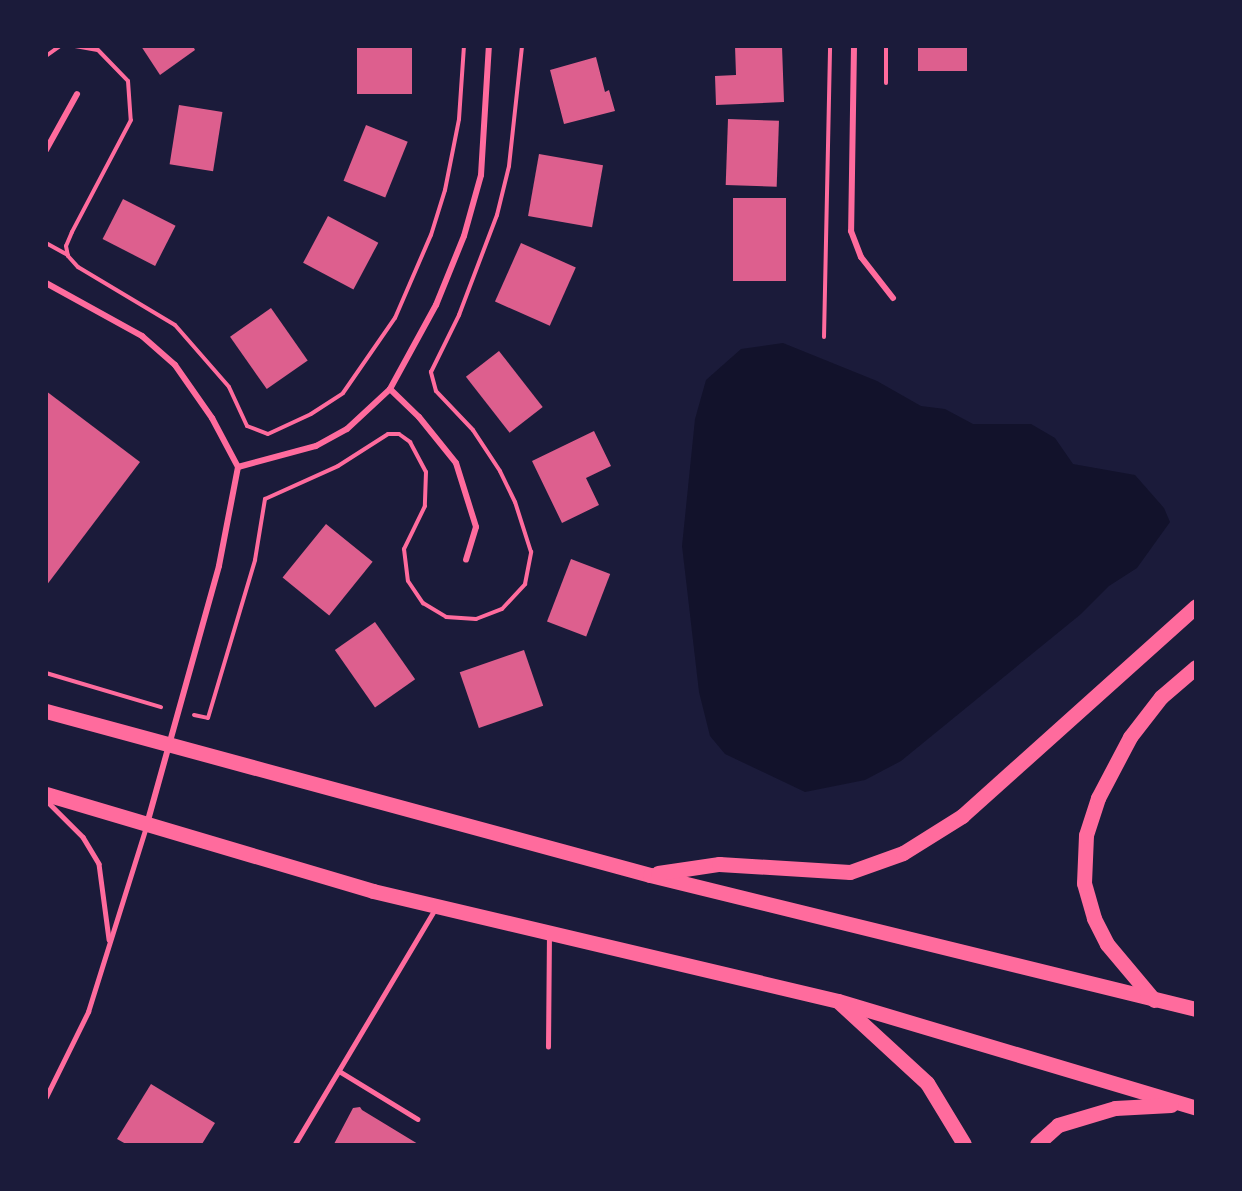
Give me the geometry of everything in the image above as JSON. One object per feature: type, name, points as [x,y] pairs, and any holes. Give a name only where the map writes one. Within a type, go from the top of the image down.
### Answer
[{"type":"main road","points":[[650,875],[719,864],[850,872],[903,853],[962,816],[1196,606]]},
{"type":"main road","points":[[1154,1000],[1107,944],[1094,918],[1084,883],[1086,835],[1098,798],[1130,737],[1161,697],[1196,667]]},
{"type":"main road","points":[[46,711],[650,875],[1196,1009]]},
{"type":"main road","points":[[46,794],[436,907],[838,1001],[1189,1106]]},
{"type":"main road","points":[[838,1001],[927,1083],[964,1144]]},
{"type":"main road","points":[[1037,1144],[1058,1125],[1115,1108],[1189,1106]]},
{"type":"street","points":[[238,467],[282,458],[316,446],[347,429],[390,389],[436,305],[464,236],[481,176],[489,46]]},
{"type":"street","points":[[854,46],[851,231],[861,257],[893,298]]},
{"type":"street","points":[[46,150],[77,94]]},
{"type":"street","points":[[46,283],[142,336],[175,365],[212,418],[238,467],[219,566],[167,745],[147,825]]},
{"type":"street","points":[[390,389],[419,417],[456,463],[476,527],[466,560]]},
{"type":"lane","points":[[46,800],[83,837],[99,864],[109,942]]},
{"type":"lane","points":[[46,1097],[88,1012],[147,825]]},
{"type":"lane","points":[[294,1144],[436,907]]},
{"type":"lane","points":[[548,1047],[549,935]]},
{"type":"lane","points":[[339,1071],[418,1119]]},
{"type":"path","points":[[46,56],[60,46]]},
{"type":"path","points":[[68,256],[66,246],[72,232],[130,120],[128,81],[98,50],[75,46]]},
{"type":"path","points":[[46,243],[68,256],[78,267],[175,325],[211,363],[229,387],[248,426],[256,432],[268,434],[311,414],[343,393],[361,371],[414,279],[445,190],[459,119],[464,46]]},
{"type":"path","points":[[46,673],[208,718],[255,560],[265,499],[339,466],[388,434],[399,434],[410,442],[426,472],[425,507],[404,549],[408,581],[423,603],[446,617],[476,619],[502,609],[525,584],[531,552],[515,502],[500,471],[472,430],[436,391],[431,372],[459,315],[497,215],[509,166],[522,46]]},
{"type":"path","points":[[824,337],[830,46]]},
{"type":"path","points":[[886,46],[886,83]]},
{"type":"shaded area","points":[[783,343],[877,381],[921,406],[945,409],[973,424],[1031,424],[1055,438],[1073,464],[1135,475],[1164,508],[1170,522],[1137,568],[1109,586],[1081,614],[901,761],[865,780],[805,792],[725,754],[710,736],[699,692],[682,546],[695,419],[706,380],[741,349]]},
{"type":"building","points":[[141,46],[193,46],[195,50],[160,75]]},
{"type":"building","points":[[357,46],[412,46],[412,94],[357,94]]},
{"type":"building","points":[[735,46],[782,46],[784,102],[716,105],[715,76],[736,75]]},
{"type":"building","points":[[918,46],[967,46],[967,71],[918,71]]},
{"type":"building","points":[[596,57],[605,92],[609,90],[615,111],[564,124],[550,70]]},
{"type":"building","points":[[179,105],[222,112],[213,171],[170,164]]},
{"type":"building","points":[[728,119],[779,121],[777,187],[726,185]]},
{"type":"building","points":[[366,125],[408,142],[385,197],[344,181]]},
{"type":"building","points":[[539,154],[603,165],[592,227],[528,216]]},
{"type":"building","points":[[733,198],[786,198],[786,281],[733,281]]},
{"type":"building","points":[[123,199],[176,226],[155,266],[103,239]]},
{"type":"building","points":[[328,216],[378,243],[353,290],[303,263]]},
{"type":"building","points":[[521,243],[576,267],[550,326],[495,301]]},
{"type":"building","points":[[271,308],[308,360],[267,389],[230,337]]},
{"type":"building","points":[[499,351],[543,407],[510,433],[466,377]]},
{"type":"building","points":[[46,391],[140,462],[46,586]]},
{"type":"building","points":[[594,431],[611,466],[586,478],[599,505],[562,523],[532,461]]},
{"type":"building","points":[[326,524],[373,562],[329,615],[283,578]]},
{"type":"building","points":[[571,559],[610,574],[586,637],[547,622]]},
{"type":"building","points":[[375,622],[415,679],[375,707],[335,650]]},
{"type":"building","points":[[524,650],[543,706],[479,728],[460,672]]},
{"type":"building","points":[[151,1084],[215,1123],[202,1144],[126,1144],[117,1139]]},
{"type":"building","points":[[360,1107],[418,1144],[334,1144],[353,1108]]}]
